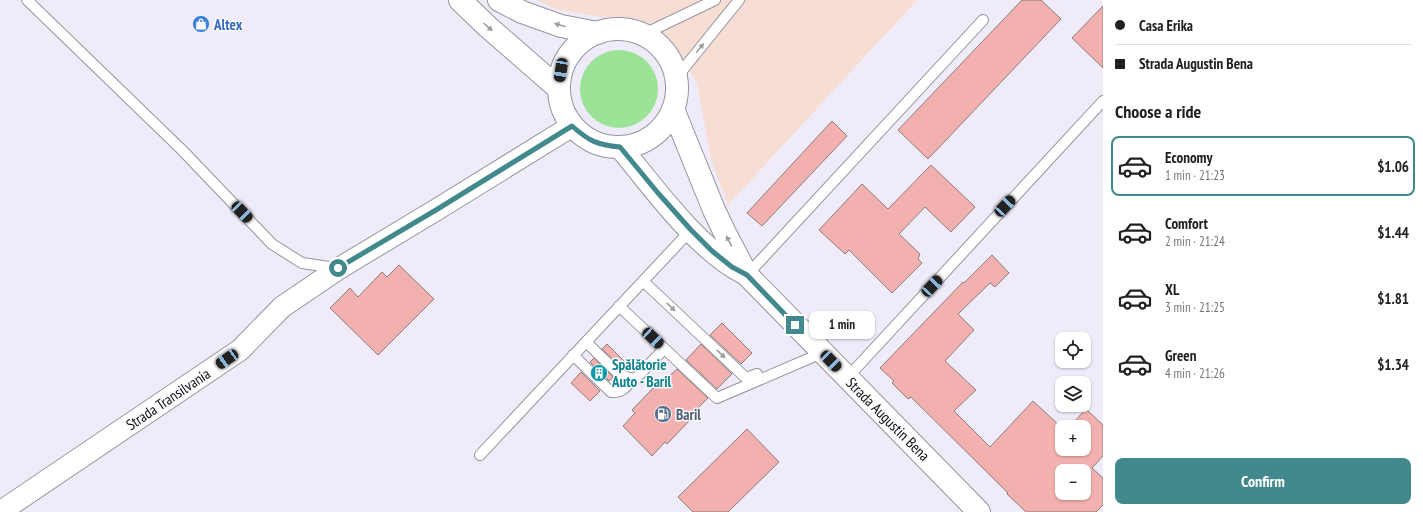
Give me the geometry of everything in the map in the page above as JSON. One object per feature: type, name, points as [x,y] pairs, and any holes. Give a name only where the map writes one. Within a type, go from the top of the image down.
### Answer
[{"type":"main road","points":[[460,0],[488,27],[558,88]]},
{"type":"main road","points":[[499,0],[522,12],[561,26],[598,33]]},
{"type":"main road","points":[[612,30],[628,30],[642,35],[654,42],[664,52],[676,78],[677,88],[673,109],[665,124],[652,136],[637,144],[620,147],[602,145],[585,138],[572,126],[562,108],[558,88],[561,70],[570,54],[582,41],[598,33],[612,30]]},
{"type":"main road","name":"Strada Augustin Bena","points":[[673,109],[714,210],[747,275]]},
{"type":"main road","name":"Strada Augustin Bena","points":[[620,147],[691,230],[712,251],[727,263],[747,275],[979,512]]},
{"type":"street","name":"Strada Transilvania","points":[[0,512],[240,350],[282,307],[338,268],[443,206],[572,126]]},
{"type":"lane","points":[[27,0],[182,150],[272,244],[302,263],[338,268]]},
{"type":"lane","points":[[642,35],[715,0]]},
{"type":"lane","points":[[676,78],[739,0]]},
{"type":"lane","points":[[747,275],[983,20]]},
{"type":"lane","points":[[847,378],[1103,101]]},
{"type":"lane","points":[[480,455],[691,230]]},
{"type":"lane","points":[[643,280],[746,378],[822,352]]},
{"type":"lane","points":[[619,306],[717,398],[822,352]]},
{"type":"lane","points":[[586,342],[620,375],[633,379]]},
{"type":"lane","points":[[573,355],[611,392],[616,392],[624,390],[633,379],[637,377],[664,349]]},
{"type":"shaded area","points":[[536,0],[917,0],[728,205],[711,160],[697,83],[672,42],[636,18],[600,17],[557,9]]},
{"type":"green space","points":[[611,50],[627,50],[641,56],[652,67],[658,81],[658,97],[652,111],[641,122],[627,128],[611,128],[597,122],[586,111],[580,97],[580,81],[586,67],[597,56]]},
{"type":"building","points":[[1022,0],[1041,0],[1061,19],[928,159],[898,130]]},
{"type":"building","points":[[1103,6],[1103,68],[1072,38]]},
{"type":"building","points":[[832,121],[847,136],[762,226],[747,213]]},
{"type":"building","points":[[931,165],[975,207],[951,232],[925,207],[899,234],[920,254],[918,259],[922,263],[892,293],[849,250],[845,254],[819,230],[862,184],[888,209]]},
{"type":"building","points":[[992,255],[1009,273],[995,287],[990,283],[958,314],[974,330],[945,361],[976,390],[954,411],[990,447],[1033,401],[1055,421],[1055,456],[1091,456],[1091,420],[1076,420],[1083,412],[1089,412],[1103,425],[1103,456],[1092,468],[1103,478],[1103,505],[1096,512],[1026,512],[911,397],[908,399],[892,383],[894,381],[880,368],[963,282],[964,283]]},
{"type":"building","points":[[399,265],[434,299],[378,355],[330,308],[350,288],[358,297],[382,272],[387,277]]},
{"type":"building","points":[[722,323],[752,353],[741,364],[710,335]]},
{"type":"building","points":[[607,344],[626,363],[622,368],[602,349]]},
{"type":"building","points":[[701,344],[732,374],[717,389],[686,360]]},
{"type":"building","points":[[594,358],[613,377],[609,381],[590,362]]},
{"type":"building","points":[[677,369],[708,398],[691,415],[693,417],[667,444],[665,442],[652,456],[623,426],[635,413],[632,410],[658,383],[660,385]]},
{"type":"building","points":[[581,372],[600,391],[590,401],[571,383]]},
{"type":"building","points":[[747,429],[779,462],[728,512],[693,512],[678,497]]},
{"type":"place","name":"Altex","points":[[201,24]]},
{"type":"place","name":"Spălătorie Auto - Baril","points":[[599,373]]},
{"type":"place","name":"Baril","points":[[663,414]]},
{"type":"route","points":[[338,268],[436,210],[572,126],[585,138],[602,145],[620,147],[691,230],[712,251],[732,267],[747,275],[795,325]]}]
